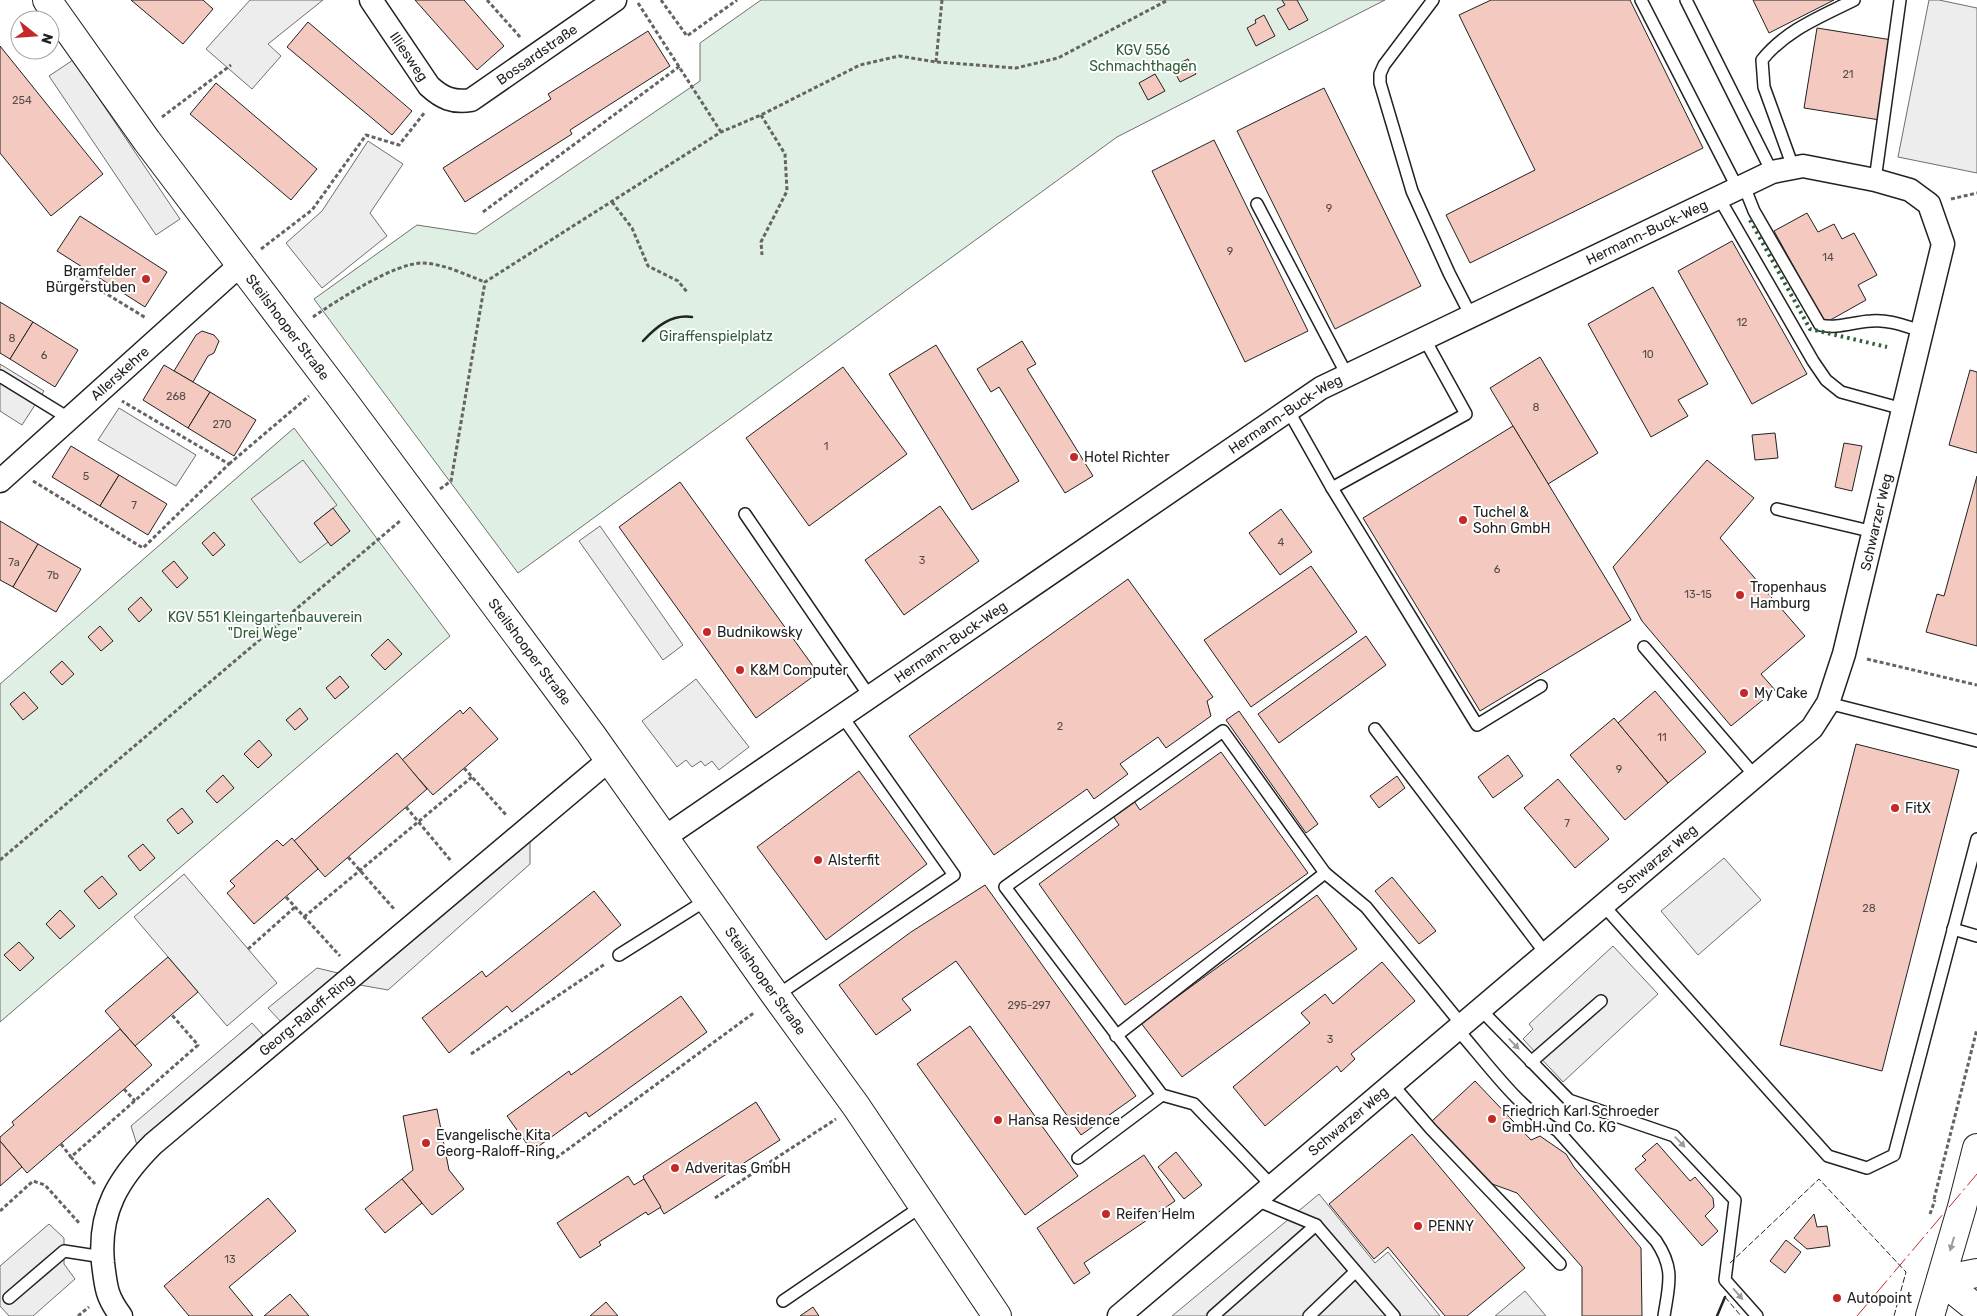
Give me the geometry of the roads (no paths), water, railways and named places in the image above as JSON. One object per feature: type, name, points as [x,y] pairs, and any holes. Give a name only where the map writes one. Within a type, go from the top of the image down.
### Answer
[{"type":"street","name":"Steilshooper Straße","points":[[47,0],[142,133],[421,504],[665,837],[776,996],[856,1106],[997,1316]]},
{"type":"street","name":"Illiesweg","points":[[371,0],[429,86],[447,98]]},
{"type":"street","name":"Bossardstraße","points":[[447,98],[471,100],[615,0]]},
{"type":"street","points":[[1783,169],[1803,166],[1875,180]]},
{"type":"street","name":"Hermann-Buck-Weg","points":[[665,837],[1321,388],[1783,169]]},
{"type":"street","name":"Schwarzer Weg","points":[[1119,1316],[1812,728],[1828,703],[1844,654],[1943,244],[1928,204],[1910,190],[1875,180]]},
{"type":"street","name":"Allerskehre","points":[[7,475],[240,264]]},
{"type":"street","name":"Georg-Raloff-Ring","points":[[121,1316],[106,1292],[102,1230],[110,1201],[137,1160],[153,1144],[609,760]]},
{"type":"street","points":[[1930,1316],[1977,1148]]},
{"type":"street","points":[[1941,1280],[1977,1273]]},
{"type":"street","points":[[1941,1280],[1977,1309]]},
{"type":"lane","points":[[1434,0],[1384,65],[1380,74],[1380,83],[1412,191],[1449,273],[1472,316]]},
{"type":"lane","points":[[1641,0],[1734,191],[1808,352],[1826,380],[1841,392],[1903,408]]},
{"type":"lane","points":[[1686,0],[1783,169]]},
{"type":"lane","points":[[1783,169],[1764,87],[1762,60],[1773,46],[1800,26],[1854,0]]},
{"type":"lane","points":[[1875,180],[1900,0]]},
{"type":"lane","points":[[1734,191],[1754,211],[1820,325],[1831,327],[1884,320],[1922,331]]},
{"type":"lane","points":[[1257,204],[1347,375]]},
{"type":"lane","points":[[1332,488],[1466,414],[1424,338]]},
{"type":"lane","points":[[0,376],[70,419]]},
{"type":"lane","points":[[1288,410],[1332,488],[1477,725],[1541,686]]},
{"type":"lane","points":[[1777,509],[1874,532]]},
{"type":"lane","points":[[745,514],[870,697]]},
{"type":"lane","points":[[1644,647],[1755,776]]},
{"type":"lane","points":[[1828,703],[1977,741]]},
{"type":"lane","points":[[776,996],[954,875],[842,716]]},
{"type":"lane","points":[[1375,729],[1546,954]]},
{"type":"lane","points":[[1394,1316],[1316,1225],[1264,1193],[1194,1104],[1162,1095],[1005,887],[1223,731],[1325,873],[1366,907],[1527,1109],[1542,1122],[1558,1131],[1656,1240],[1669,1265],[1670,1279],[1664,1316]]},
{"type":"lane","points":[[1603,905],[1828,1156],[1867,1168],[1894,1155],[1977,839]]},
{"type":"lane","points":[[1116,1036],[1325,873]]},
{"type":"lane","points":[[619,955],[708,899]]},
{"type":"lane","points":[[1953,929],[1977,936]]},
{"type":"lane","points":[[1531,1062],[1601,1001]]},
{"type":"lane","points":[[1480,1009],[1569,1100],[1674,1136],[1735,1200],[1725,1280],[1757,1316]]},
{"type":"lane","points":[[1392,1084],[1431,1129],[1560,1264]]},
{"type":"lane","points":[[1078,1158],[1162,1095]]},
{"type":"lane","points":[[783,1301],[924,1205]]},
{"type":"lane","points":[[1213,1316],[1316,1225]]},
{"type":"lane","points":[[9,1298],[64,1251],[102,1253]]},
{"type":"lane","points":[[1309,1316],[1355,1272]]},
{"type":"place","name":"Bramfelder Bürgerstuben","points":[[146,279]]},
{"type":"place","name":"Hotel Richter","points":[[1074,457]]},
{"type":"place","name":"Tuchel & Sohn GmbH","points":[[1463,520]]},
{"type":"place","name":"Tropenhaus Hamburg","points":[[1740,595]]},
{"type":"place","name":"Budnikowsky","points":[[707,632]]},
{"type":"place","name":"K&M Computer","points":[[740,670]]},
{"type":"place","name":"My Cake","points":[[1744,693]]},
{"type":"place","name":"FitX","points":[[1895,808]]},
{"type":"place","name":"Alsterfit","points":[[818,860]]},
{"type":"place","name":"Friedrich Karl Schroeder GmbH und Co. KG","points":[[1492,1119]]},
{"type":"place","name":"Hansa Residence","points":[[998,1120]]},
{"type":"place","name":"Evangelische Kita Georg-Raloff-Ring","points":[[426,1143]]},
{"type":"place","name":"Adveritas GmbH","points":[[675,1168]]},
{"type":"place","name":"Reifen Helm","points":[[1106,1214]]},
{"type":"place","name":"PENNY","points":[[1418,1226]]},
{"type":"place","name":"Autopoint","points":[[1837,1298]]},
{"type":"park label","name":"KGV 556 Schmachthagen","points":[[1143,58]]},
{"type":"park label","name":"Giraffenspielplatz","points":[[716,336]]},
{"type":"park label","name":"KGV 551 Kleingartenbauverein \"Drei Wege\"","points":[[265,626]]}]
